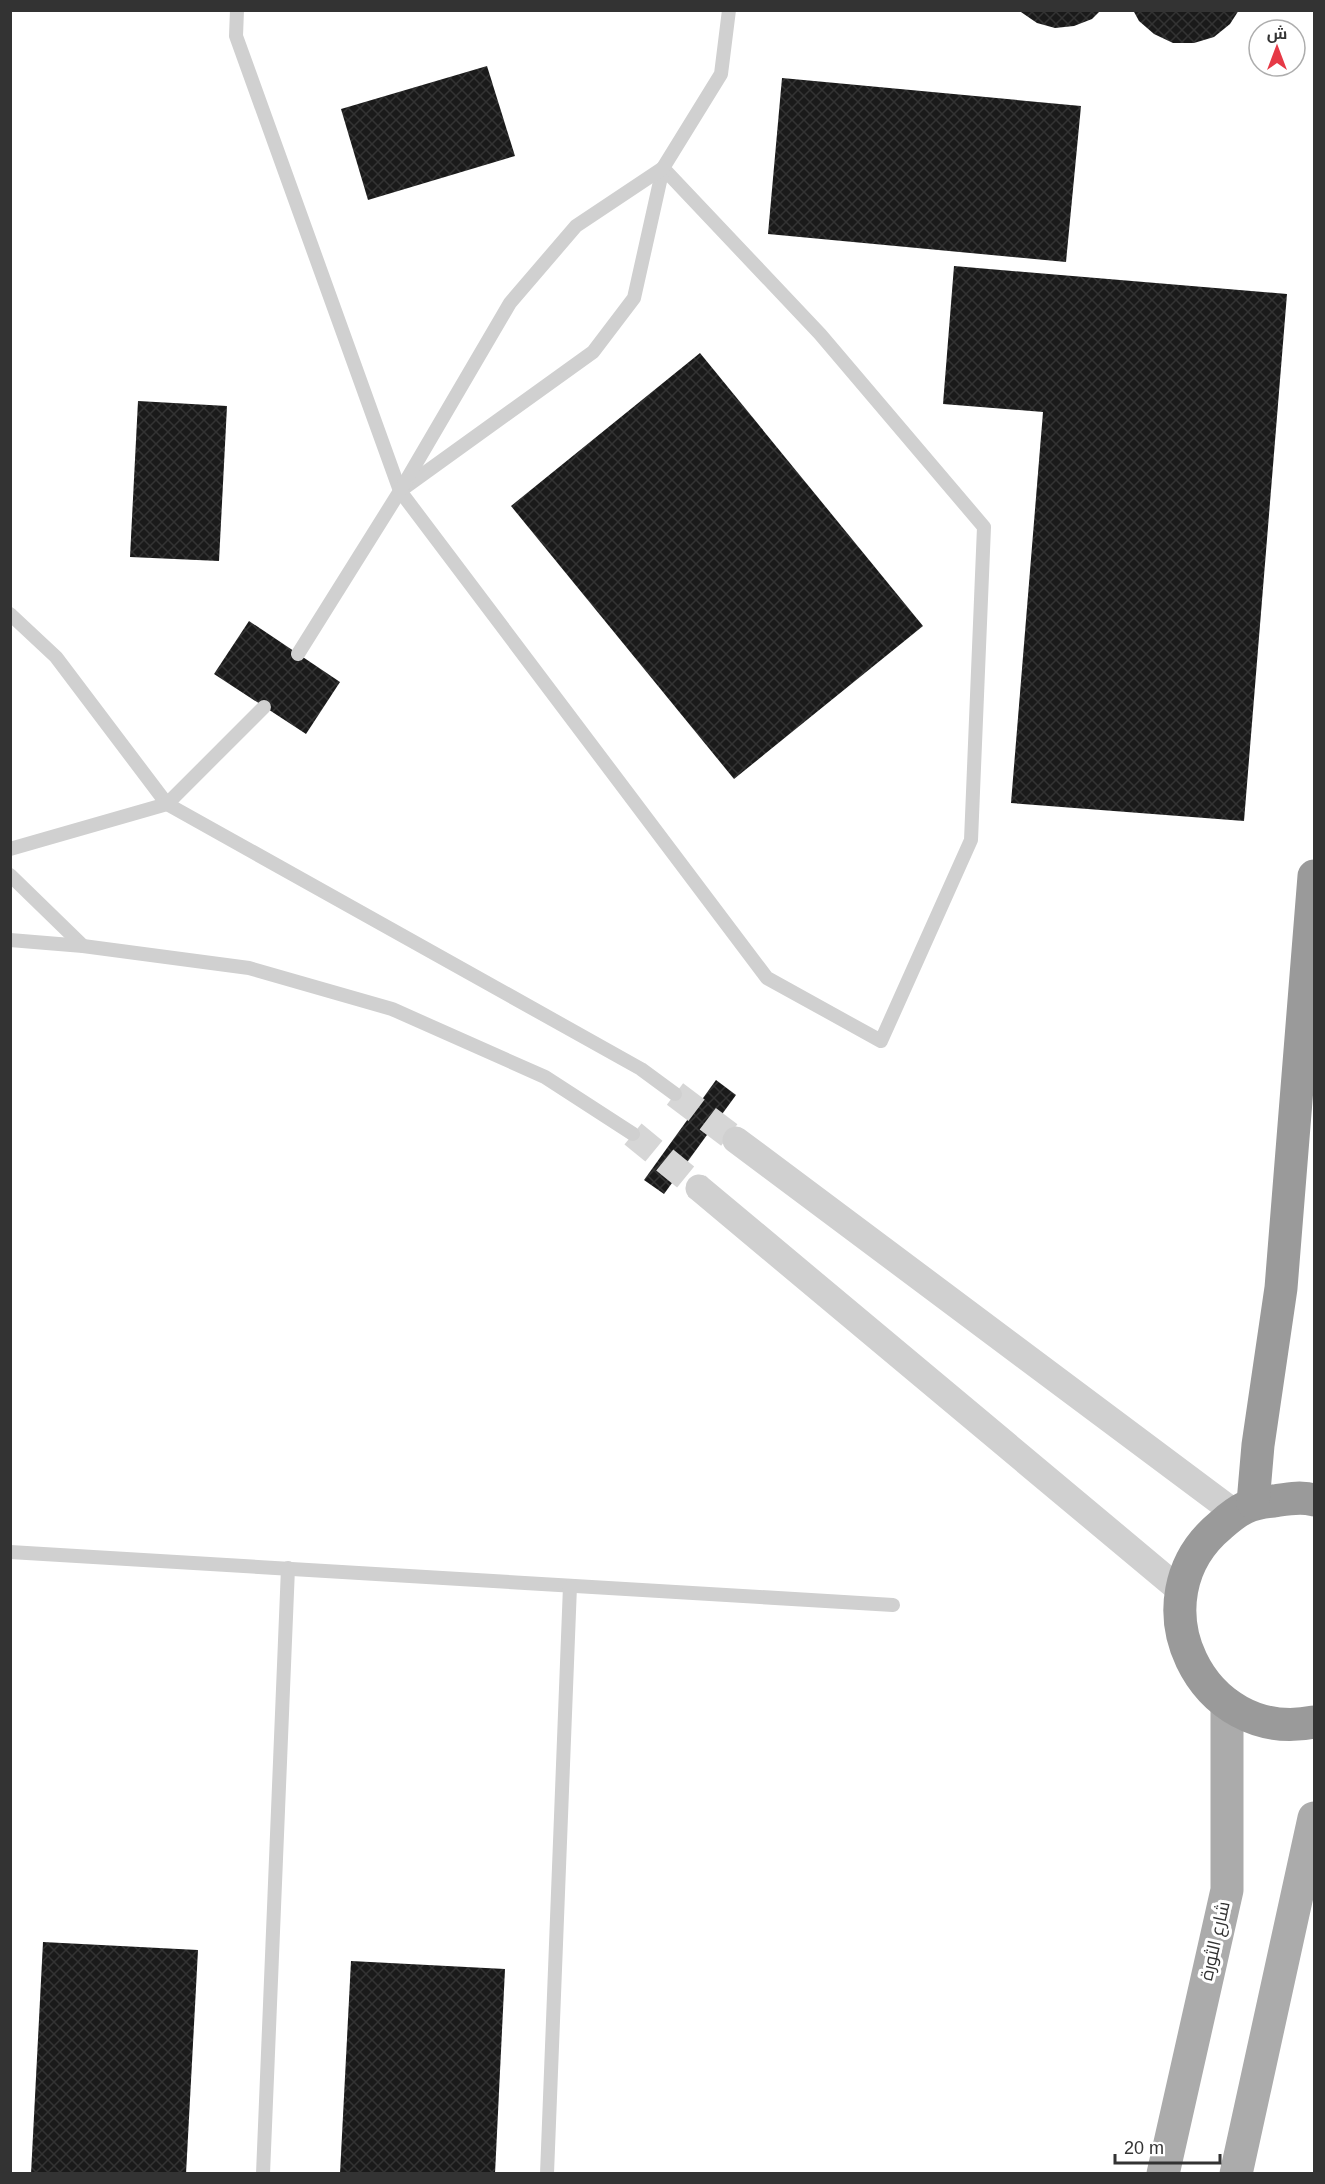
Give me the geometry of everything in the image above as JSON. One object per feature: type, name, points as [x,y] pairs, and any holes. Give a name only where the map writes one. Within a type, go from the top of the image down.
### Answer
[{"type":"highway","points":[[1244,1508],[1258,1445],[1281,1288],[1314,876]]},
{"type":"highway","points":[[1314,1500],[1305,1497],[1244,1508],[1210,1534],[1191,1560],[1181,1591],[1180,1623],[1188,1654],[1204,1682],[1227,1704],[1261,1721],[1299,1726],[1314,1722]]},
{"type":"main road","name":"شارع الثورة","points":[[1163,2174],[1227,1890],[1227,1704]]},
{"type":"main road","points":[[1236,2174],[1314,1818]]},
{"type":"street","points":[[736,1140],[1244,1508]]},
{"type":"street","points":[[699,1188],[1181,1591]]},
{"type":"lane","points":[[237,10],[236,36],[400,491],[767,978],[881,1041],[971,840],[984,527],[820,334],[663,168]]},
{"type":"lane","points":[[400,491],[593,352],[634,298],[663,168],[721,74],[729,10]]},
{"type":"lane","points":[[298,654],[400,491],[510,303],[576,226],[663,168]]},
{"type":"lane","points":[[10,614],[56,657],[167,804],[641,1069],[675,1094]]},
{"type":"lane","points":[[10,849],[167,804],[264,707]]},
{"type":"lane","points":[[10,875],[83,946]]},
{"type":"lane","points":[[10,940],[83,946],[249,968],[392,1009],[545,1077],[633,1134]]},
{"type":"lane","points":[[10,1552],[893,1605]]},
{"type":"lane","points":[[263,2174],[288,1568]]},
{"type":"lane","points":[[547,2174],[570,1586]]},
{"type":"building","points":[[1018,10],[1101,10],[1092,19],[1074,26],[1055,28],[1037,23]]},
{"type":"building","points":[[1133,10],[1239,10],[1230,24],[1214,37],[1194,43],[1173,43],[1154,34],[1139,21]]},
{"type":"building","points":[[487,66],[515,156],[368,200],[341,109]]},
{"type":"building","points":[[782,78],[1081,106],[1066,262],[768,234]]},
{"type":"building","points":[[954,266],[1287,294],[1244,821],[1011,803],[1043,412],[943,404]]},
{"type":"building","points":[[700,353],[923,626],[734,779],[511,506]]},
{"type":"building","points":[[138,401],[227,406],[219,561],[130,557]]},
{"type":"building","points":[[249,621],[340,682],[306,734],[214,674]]},
{"type":"building","points":[[716,1080],[736,1095],[664,1194],[644,1180]]},
{"type":"building","points":[[43,1942],[198,1950],[186,2174],[31,2174]]},
{"type":"building","points":[[351,1961],[505,1969],[495,2174],[340,2174]]},
{"type":"tunnel","points":[[675,1094],[736,1140]]},
{"type":"tunnel","points":[[633,1134],[699,1188]]}]
